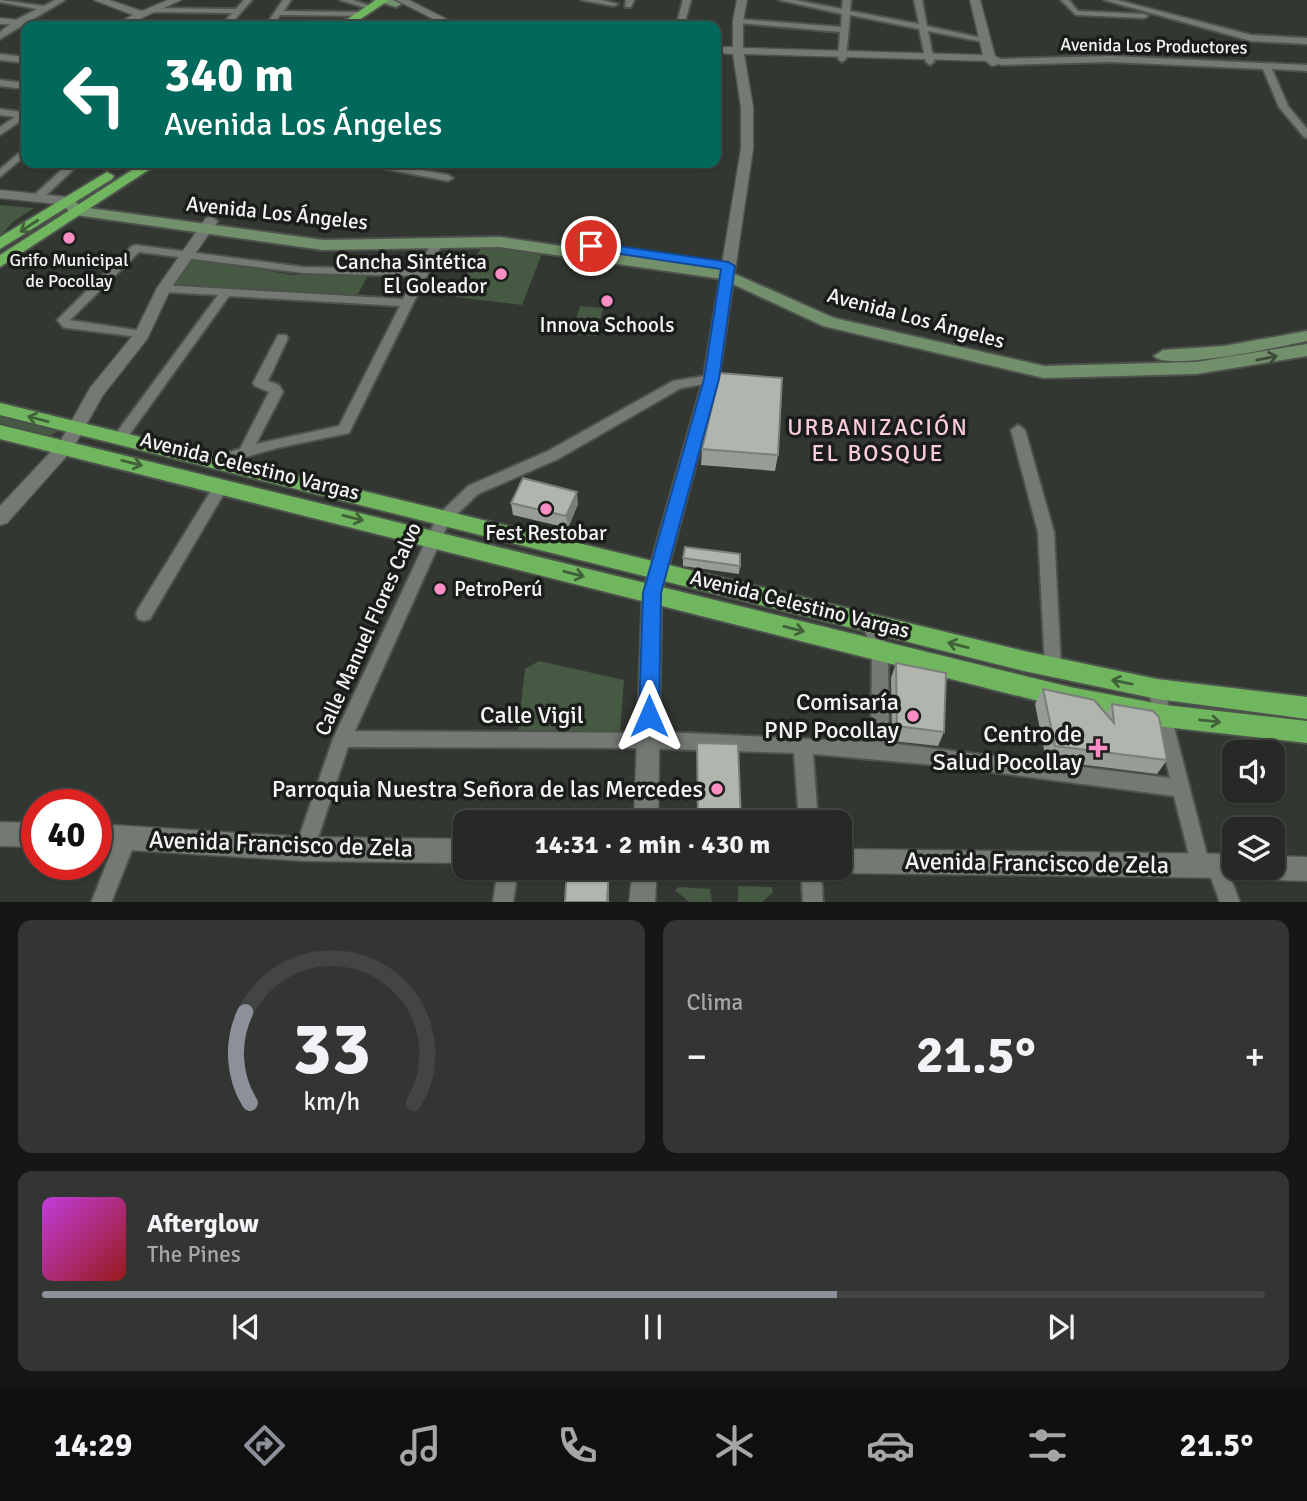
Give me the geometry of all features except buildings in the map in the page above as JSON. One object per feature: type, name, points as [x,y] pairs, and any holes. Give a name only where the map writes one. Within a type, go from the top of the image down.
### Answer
[{"type":"highway","points":[[354,21],[384,5]]},
{"type":"highway","points":[[0,262],[122,168]]},
{"type":"highway","points":[[0,245],[143,168]]},
{"type":"highway","points":[[0,245],[18,249]]},
{"type":"highway","name":"Avenida Celestino Vargas","points":[[0,409],[71,438],[171,473],[1023,687],[1165,716],[1307,732]]},
{"type":"highway","name":"Avenida Celestino Vargas","points":[[0,432],[118,439],[1024,661],[1157,689],[1307,708]]},
{"type":"highway","points":[[171,473],[185,456]]},
{"type":"highway","points":[[1023,687],[1024,661]]},
{"type":"main road","name":"Avenida Los Ángeles","points":[[77,205],[323,245],[438,243],[479,238]]},
{"type":"main road","name":"Avenida Los Ángeles","points":[[208,226],[350,237],[479,238],[727,270],[818,317],[1019,356],[1058,361],[1210,354],[1307,336]]},
{"type":"main road","name":"Avenida Los Ángeles","points":[[864,325],[1019,368],[1058,373],[1217,366],[1307,350]]},
{"type":"street","points":[[0,0],[44,8]]},
{"type":"street","points":[[0,36],[17,23],[61,0]]},
{"type":"street","points":[[99,0],[146,12],[238,11]]},
{"type":"street","points":[[127,21],[176,0]]},
{"type":"street","points":[[229,21],[247,0]]},
{"type":"street","points":[[272,21],[287,0]]},
{"type":"street","points":[[344,0],[384,5],[439,21]]},
{"type":"street","points":[[590,0],[614,4]]},
{"type":"street","points":[[681,21],[687,0]]},
{"type":"street","points":[[646,810],[652,593],[711,379],[747,149],[747,107],[738,54],[738,22],[743,0]]},
{"type":"street","points":[[783,0],[848,7]]},
{"type":"street","points":[[804,0],[983,37]]},
{"type":"street","points":[[918,0],[930,59]]},
{"type":"street","points":[[975,0],[983,37],[994,61]]},
{"type":"street","points":[[1065,0],[1076,13],[1170,18]]},
{"type":"street","points":[[1108,0],[1131,2],[1170,18],[1251,38],[1307,41]]},
{"type":"street","points":[[277,13],[384,5]]},
{"type":"street","points":[[842,57],[848,7]]},
{"type":"street","points":[[0,21],[21,23]]},
{"type":"street","points":[[738,22],[845,30]]},
{"type":"street","name":"Avenida Los Productores","points":[[721,53],[994,61],[1111,59],[1307,68]]},
{"type":"street","points":[[0,57],[21,59]]},
{"type":"street","points":[[1266,66],[1284,107],[1307,135]]},
{"type":"street","points":[[14,84],[21,79]]},
{"type":"street","points":[[0,83],[21,85]]},
{"type":"street","points":[[0,112],[21,114]]},
{"type":"street","points":[[0,132],[21,117]]},
{"type":"street","points":[[0,174],[21,155]]},
{"type":"street","points":[[37,198],[70,168]]},
{"type":"street","points":[[397,168],[448,178]]},
{"type":"street","name":"Avenida Los Ángeles","points":[[0,194],[77,205]]},
{"type":"street","points":[[0,518],[71,438],[96,392],[142,335],[164,288],[208,226]]},
{"type":"street","points":[[211,462],[344,430],[438,243]]},
{"type":"street","points":[[142,335],[67,324],[63,320],[139,247],[303,270],[424,272]]},
{"type":"street","points":[[164,288],[406,303]]},
{"type":"street","points":[[118,439],[225,293]]},
{"type":"street","points":[[245,452],[276,392],[274,388],[260,383],[282,338]]},
{"type":"street","name":"Calle Manuel Flores Calvo","points":[[305,849],[342,739],[443,519],[461,499],[479,487],[553,455],[678,384],[711,379]]},
{"type":"street","points":[[1018,430],[1046,533],[1054,667]]},
{"type":"street","points":[[144,614],[222,485]]},
{"type":"street","points":[[870,623],[880,651],[880,752]]},
{"type":"street","points":[[1157,689],[1181,788],[1217,865],[1230,902]]},
{"type":"street","name":"Calle Vigil","points":[[342,739],[649,740],[803,745],[1181,788]]},
{"type":"street","points":[[803,745],[807,810]]},
{"type":"street","points":[[0,834],[21,835]]},
{"type":"street","name":"Avenida Francisco de Zela","points":[[112,837],[305,849],[453,850]]},
{"type":"street","points":[[101,902],[127,837]]},
{"type":"street","name":"Avenida Francisco de Zela","points":[[852,861],[1217,865]]},
{"type":"street","points":[[1285,868],[1307,869]]},
{"type":"street","points":[[503,902],[506,880]]},
{"type":"street","points":[[642,902],[644,880]]},
{"type":"street","points":[[812,880],[813,902]]},
{"type":"green space","points":[[0,205],[34,208],[14,221],[0,236]]},
{"type":"green space","name":"Cancha Sintética El Goleador","points":[[482,246],[543,251],[522,305],[455,297]]},
{"type":"green space","points":[[190,257],[292,275],[368,275],[357,296],[173,284]]},
{"type":"green space","points":[[580,306],[603,308],[596,336],[572,335]]},
{"type":"green space","points":[[0,414],[58,429],[47,438],[0,427]]},
{"type":"green space","points":[[539,661],[624,680],[620,732],[518,731],[525,669]]},
{"type":"green space","points":[[738,886],[772,887],[773,892],[762,902],[738,902]]},
{"type":"green space","points":[[679,887],[710,889],[712,902],[689,902],[675,890]]},
{"type":"place","name":"Grifo Municipal de Pocollay","points":[[69,238]]},
{"type":"place","name":"Cancha Sintética El Goleador","points":[[501,274]]},
{"type":"place","name":"Innova Schools","points":[[607,301]]},
{"type":"place","name":"Fest Restobar","points":[[546,509]]},
{"type":"place","name":"PetroPerú","points":[[440,589]]},
{"type":"place","name":"Comisaría PNP Pocollay","points":[[913,716]]},
{"type":"place","name":"Centro de Salud Pocollay","points":[[1098,748]]},
{"type":"place","name":"Parroquia Nuestra Señora de las Mercedes","points":[[717,789]]},
{"type":"district","name":"URBANIZACIÓN EL BOSQUE","points":[[878,440]]},
{"type":"route","points":[[591,246],[728,266],[711,379],[652,593],[649,620],[649,716]]}]
